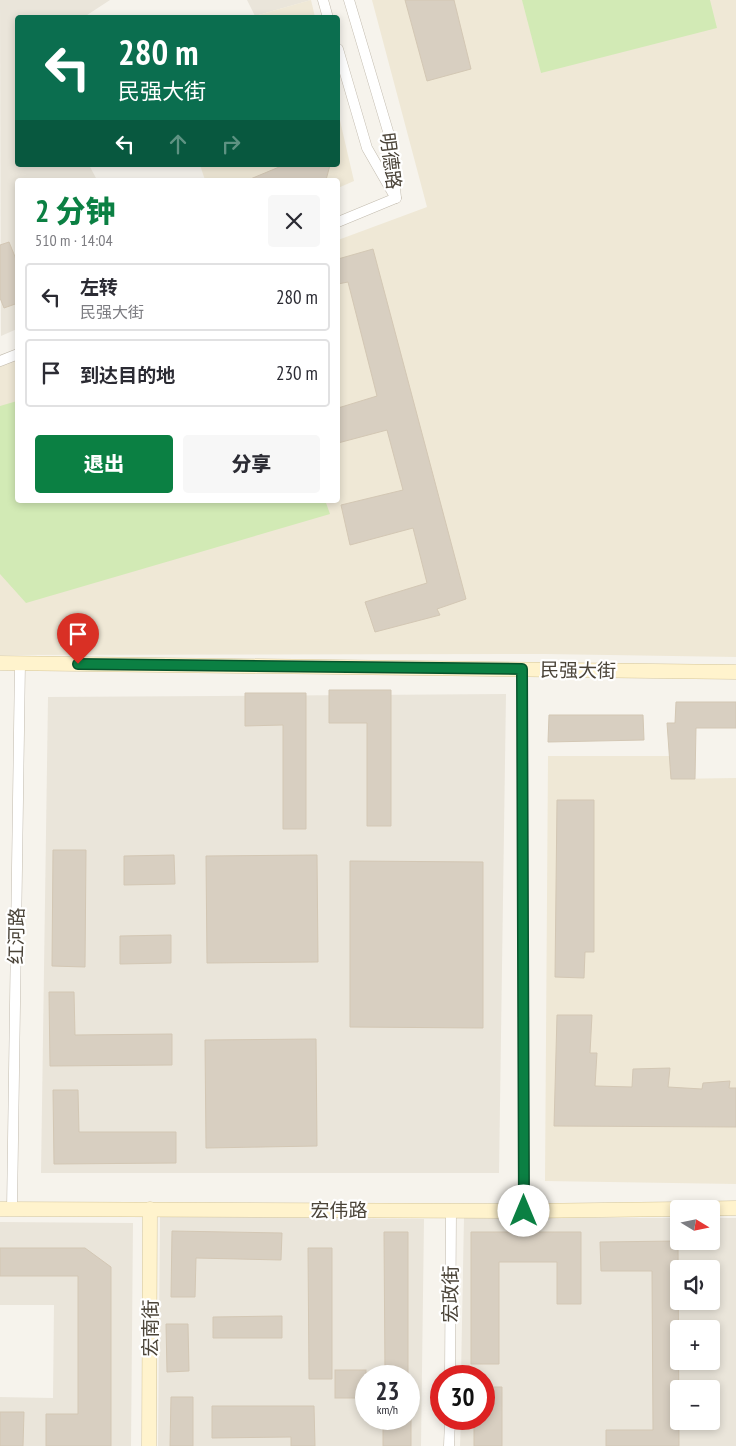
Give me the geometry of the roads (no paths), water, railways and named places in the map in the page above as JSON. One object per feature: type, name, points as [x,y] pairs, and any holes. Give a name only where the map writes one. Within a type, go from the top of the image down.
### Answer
[{"type":"street","points":[[323,0],[327,15]]},
{"type":"street","name":"明德路","points":[[349,0],[390,138],[396,198]]},
{"type":"street","name":"明德路","points":[[340,56],[367,148],[396,198]]},
{"type":"street","points":[[340,221],[396,198]]},
{"type":"street","points":[[0,361],[15,355]]},
{"type":"street","name":"民强大街","points":[[0,663],[736,672]]},
{"type":"street","name":"红河路","points":[[6,1209],[20,663]]},
{"type":"street","points":[[522,669],[524,1211]]},
{"type":"street","name":"宏伟路","points":[[720,1208],[736,1208]]},
{"type":"street","name":"宏伟路","points":[[6,1209],[451,1211],[670,1209]]},
{"type":"street","name":"宏南街","points":[[149,1446],[150,1209]]},
{"type":"street","name":"宏政街","points":[[450,1365],[451,1211]]},
{"type":"street","points":[[449,1446],[450,1430]]}]
